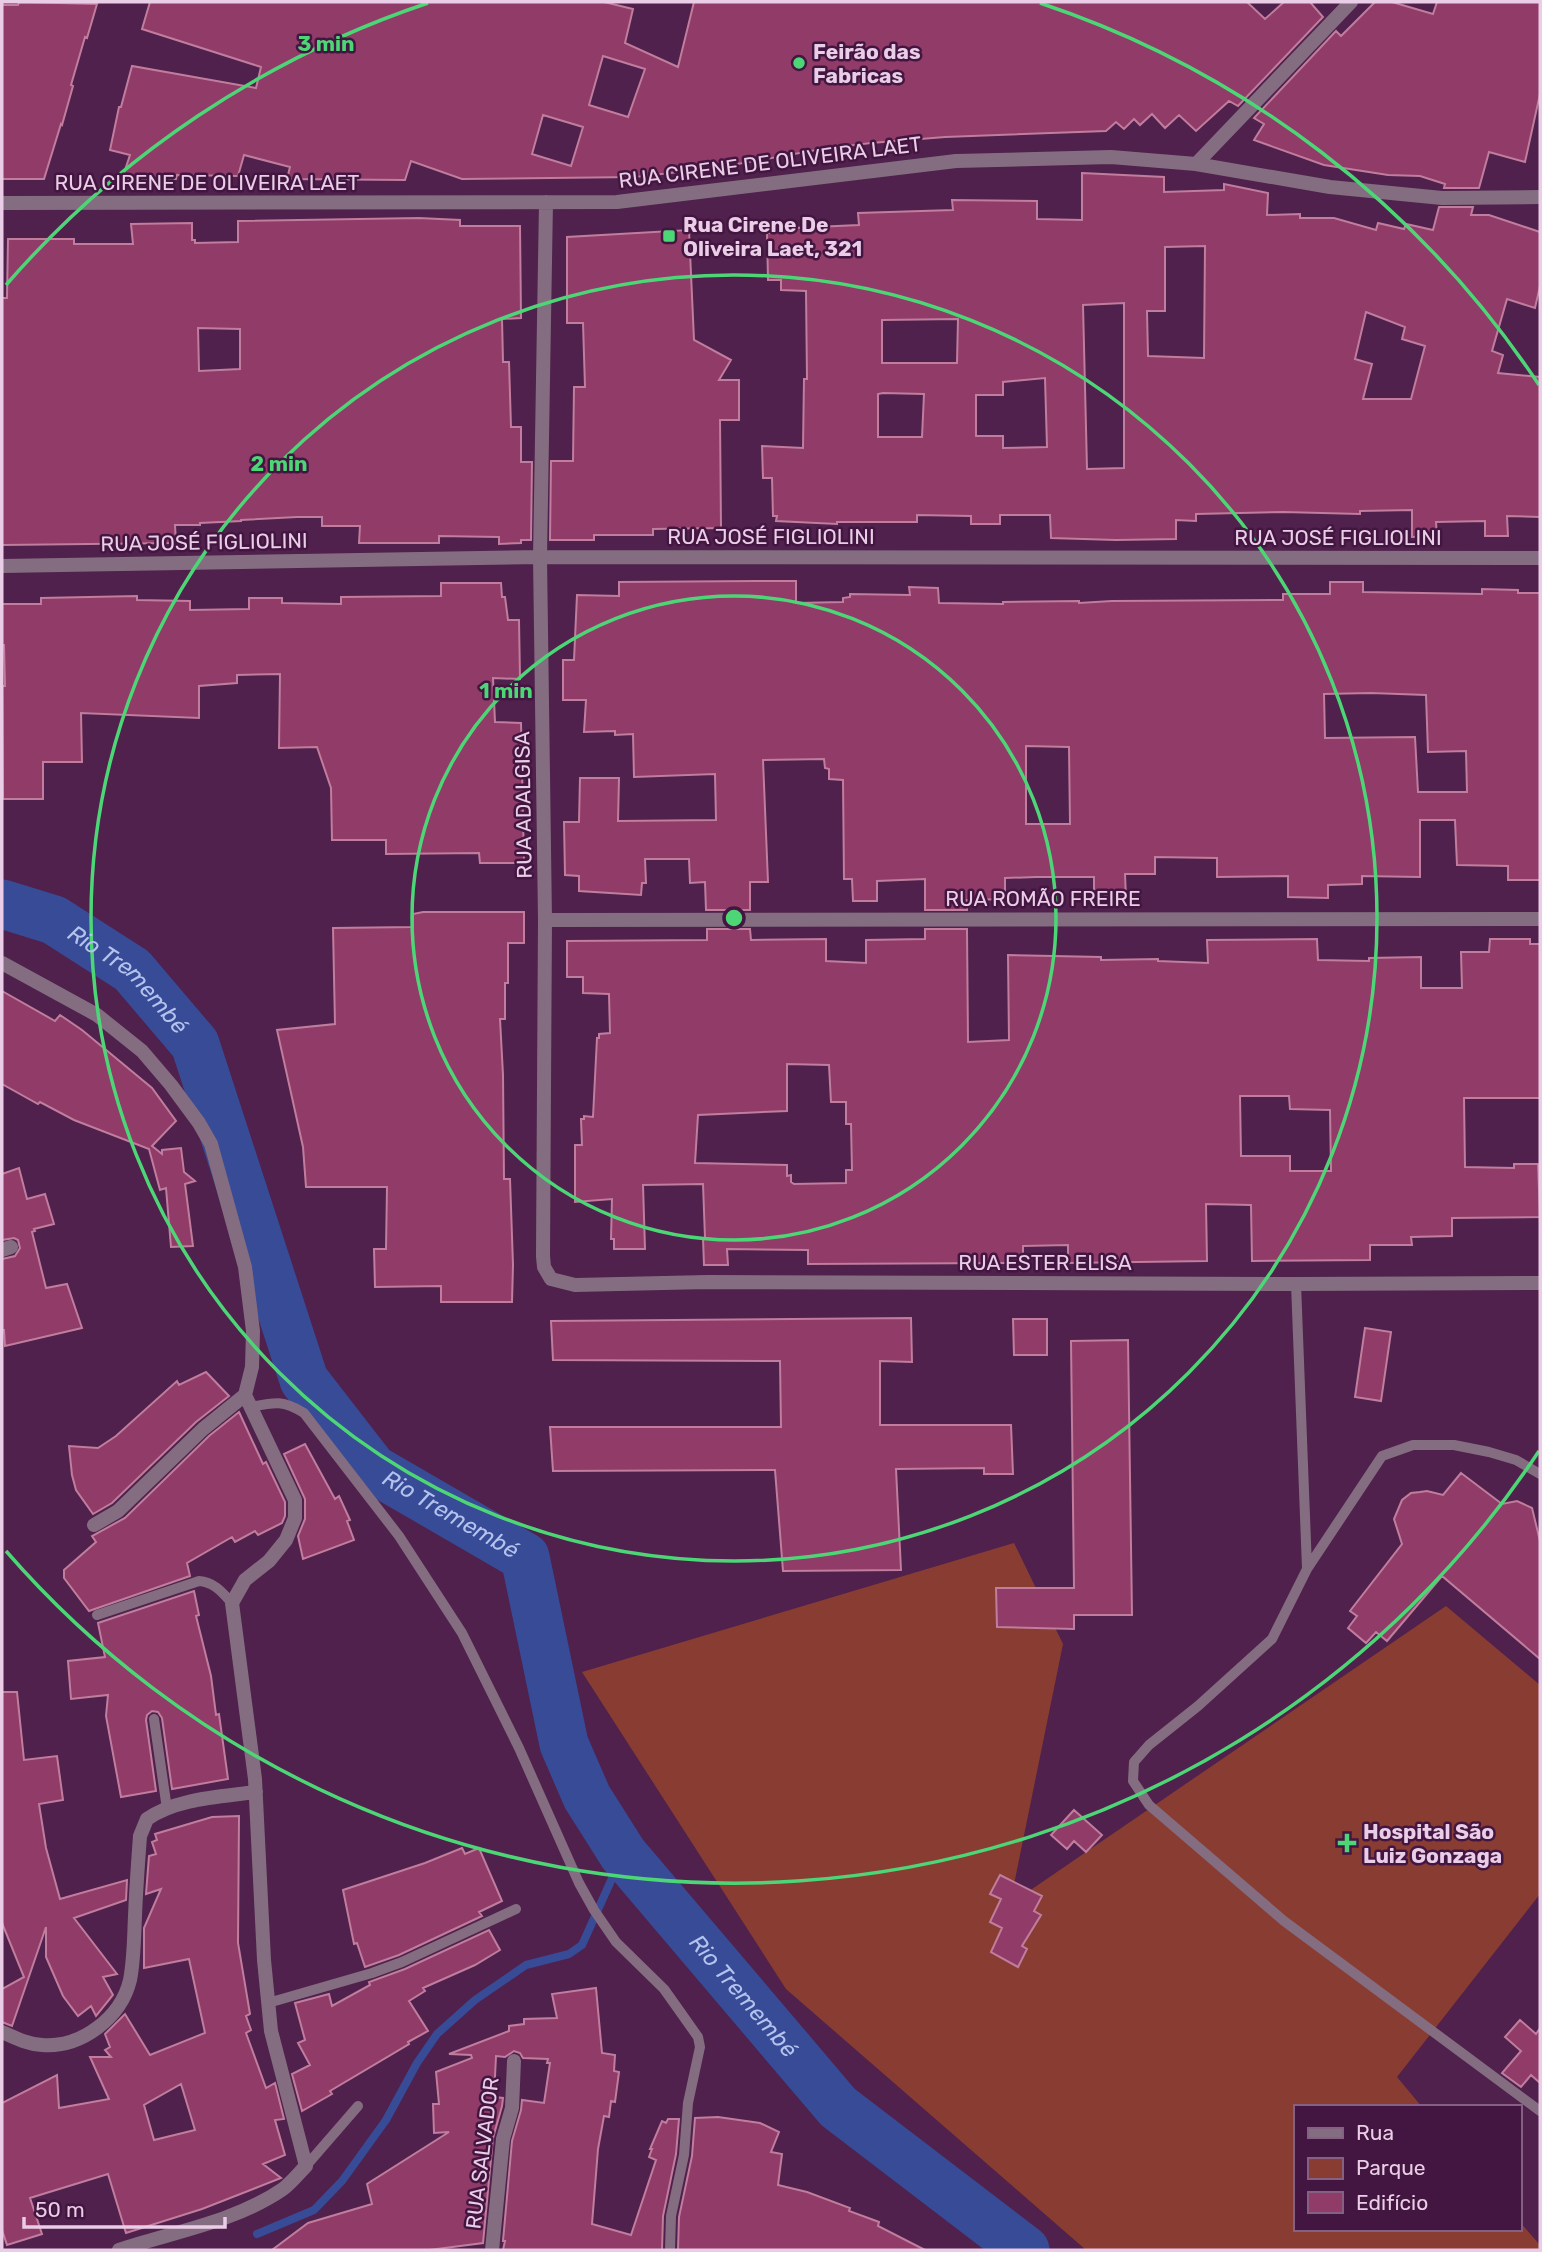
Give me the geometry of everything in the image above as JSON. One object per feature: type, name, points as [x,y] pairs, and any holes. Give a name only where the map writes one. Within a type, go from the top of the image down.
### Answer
[{"type":"street","points":[[1196,164],[1351,2]]},
{"type":"street","name":"RUA CIRENE DE OLIVEIRA LAET","points":[[2,202],[617,202],[956,161],[1111,157],[1196,164],[1330,187],[1442,198],[1540,197]]},
{"type":"street","name":"RUA ADALGISA","points":[[546,202],[540,557],[545,920],[543,1256],[544,1267],[551,1279]]},
{"type":"street","name":"RUA JOSÉ FIGLIOLINI","points":[[2,566],[540,557],[1540,558]]},
{"type":"street","name":"RUA ROMÃO FREIRE","points":[[545,920],[1540,919]]},
{"type":"street","points":[[2,963],[97,1015],[142,1051],[171,1085],[211,1144],[245,1267],[253,1331],[248,1401],[295,1500],[295,1518],[286,1540],[269,1561],[245,1580],[232,1603],[256,1792],[264,1960],[271,2031],[306,2166],[284,2188],[251,2206],[210,2222],[119,2250]]},
{"type":"street","name":"RUA ESTER ELISA","points":[[551,1279],[575,1285],[708,1282],[1540,1283]]},
{"type":"street","points":[[94,1525],[118,1511],[203,1429],[248,1401]]},
{"type":"street","points":[[2,2032],[22,2041],[43,2045],[63,2044],[82,2037],[103,2024],[120,2005],[130,1981],[140,1836],[148,1819],[167,1809],[200,1800],[256,1792]]},
{"type":"street","name":"RUA SALVADOR","points":[[489,2250],[503,2139],[512,2108],[514,2061]]},
{"type":"lane","points":[[1296,1284],[1307,1569]]},
{"type":"lane","points":[[248,1401],[283,1403],[304,1413],[399,1536],[475,1655],[520,1748],[579,1883],[594,1910],[617,1942],[664,1990],[698,2037],[700,2047],[688,2103],[684,2155],[671,2216],[670,2250]]},
{"type":"lane","points":[[1540,1474],[1516,1461],[1454,1445],[1413,1446],[1382,1456],[1307,1569],[1272,1639],[1198,1706],[1149,1745],[1134,1762],[1133,1781],[1149,1805],[1284,1921],[1540,2111]]},
{"type":"lane","points":[[97,1615],[199,1581],[209,1581],[232,1603]]},
{"type":"lane","points":[[154,1719],[167,1809]]},
{"type":"lane","points":[[268,2003],[402,1962],[516,1909]]},
{"type":"lane","points":[[306,2166],[358,2106]]},
{"type":"green space","points":[[1014,1543],[1063,1644],[1010,1904],[1446,1606],[1540,1685],[1540,1894],[1397,2077],[1420,2105],[1294,2105],[1294,2231],[1521,2231],[1521,2223],[1540,2245],[1540,2250],[1086,2250],[786,1989],[582,1672]]},
{"type":"building","points":[[19,2],[97,4],[44,179],[2,179],[2,5],[18,5]]},
{"type":"building","points":[[150,2],[604,2],[633,9],[625,43],[678,67],[694,2],[1247,2],[1265,19],[1284,2],[1310,2],[1323,17],[1238,106],[1229,101],[1196,131],[1179,115],[1165,128],[1152,114],[1140,125],[1134,119],[1124,129],[1116,122],[1106,131],[945,137],[871,143],[715,168],[635,177],[462,179],[411,161],[405,180],[287,179],[290,167],[244,155],[238,176],[177,175],[176,179],[122,179],[130,155],[110,150],[119,107],[132,66],[256,88],[261,67],[142,29]],"holes":[[[603,56],[645,69],[628,117],[589,105]],[[543,115],[583,127],[571,166],[532,154]]]},
{"type":"building","points":[[1375,2],[1392,2],[1433,14],[1437,2],[1540,2],[1540,94],[1525,162],[1489,152],[1479,188],[1444,188],[1445,184],[1420,176],[1388,175],[1324,165],[1254,140],[1264,124],[1254,118],[1336,31],[1341,36]]},
{"type":"building","points":[[1082,173],[1164,177],[1164,192],[1224,190],[1224,184],[1268,193],[1267,215],[1300,214],[1300,218],[1334,218],[1376,230],[1378,223],[1404,229],[1406,224],[1433,230],[1439,207],[1473,207],[1471,215],[1489,215],[1540,232],[1540,286],[1535,308],[1507,299],[1492,351],[1503,355],[1498,373],[1540,377],[1540,517],[1507,516],[1508,536],[1485,536],[1485,521],[1436,522],[1437,536],[1412,537],[1412,510],[1360,511],[1360,514],[1196,514],[1196,521],[1176,520],[1176,539],[1116,540],[1051,538],[1050,515],[1000,515],[1000,524],[971,524],[971,516],[917,515],[917,522],[837,524],[776,521],[777,516],[773,516],[772,478],[763,478],[762,446],[803,448],[804,379],[807,379],[806,291],[781,290],[781,280],[768,280],[767,233],[771,233],[771,229],[859,225],[858,213],[953,210],[952,200],[1037,201],[1037,219],[1082,220]],"holes":[[[1205,246],[1204,358],[1148,356],[1147,311],[1165,311],[1165,247]],[[1124,303],[1124,468],[1087,469],[1083,305]],[[1366,312],[1405,327],[1402,339],[1425,346],[1411,399],[1363,399],[1372,364],[1355,359]],[[958,319],[957,363],[882,363],[882,320]],[[1045,378],[1047,447],[1003,448],[1003,436],[976,436],[976,395],[1003,395],[1003,382]],[[878,394],[924,394],[922,437],[878,437]]]},
{"type":"building","points":[[419,218],[460,220],[460,226],[520,226],[521,318],[502,319],[503,362],[509,362],[511,427],[521,427],[521,462],[532,462],[531,540],[499,544],[499,537],[439,536],[439,543],[359,543],[360,526],[322,526],[322,517],[297,517],[175,525],[176,543],[2,545],[2,298],[7,298],[8,239],[74,239],[74,244],[133,244],[131,224],[192,223],[192,240],[195,240],[195,243],[238,242],[238,221]],"holes":[[[198,328],[240,329],[240,369],[199,371]]]},
{"type":"building","points":[[689,230],[694,340],[731,360],[719,380],[739,380],[739,420],[720,420],[721,528],[653,529],[653,535],[594,535],[594,540],[550,540],[551,461],[573,461],[574,387],[585,387],[583,323],[567,323],[567,237]]},
{"type":"building","points":[[796,581],[796,603],[843,602],[843,598],[850,597],[850,594],[910,595],[909,587],[938,588],[939,603],[1003,604],[1283,600],[1283,594],[1330,594],[1330,582],[1363,582],[1363,592],[1482,594],[1482,589],[1540,593],[1540,880],[1508,880],[1508,866],[1457,865],[1455,820],[1420,820],[1420,877],[1362,876],[1362,884],[1328,885],[1328,898],[1288,897],[1288,876],[1217,877],[1217,858],[1155,857],[1155,874],[1125,874],[1126,898],[1094,895],[1094,877],[1036,877],[1005,878],[1005,899],[967,900],[967,910],[925,910],[925,879],[877,881],[877,901],[853,901],[852,879],[844,879],[843,780],[829,779],[829,769],[825,768],[824,759],[763,760],[768,882],[750,882],[750,910],[706,910],[705,882],[690,883],[689,859],[645,859],[646,883],[642,883],[641,895],[579,891],[579,876],[565,875],[564,822],[579,822],[580,778],[619,778],[618,821],[716,820],[715,774],[634,777],[633,734],[615,735],[615,731],[584,732],[586,700],[563,700],[563,660],[574,660],[577,595],[619,596],[619,582]],"holes":[[[1324,694],[1426,695],[1428,752],[1466,751],[1467,792],[1418,792],[1415,737],[1325,738]],[[1026,746],[1069,747],[1070,824],[1026,824]]]},
{"type":"building","points":[[441,583],[501,583],[508,620],[519,620],[520,679],[493,678],[495,722],[521,723],[524,863],[480,863],[479,853],[386,854],[386,840],[332,840],[331,788],[317,747],[279,748],[280,674],[237,675],[237,683],[199,686],[199,718],[81,713],[82,762],[43,762],[43,799],[3,799],[2,686],[5,686],[2,604],[41,604],[41,598],[137,596],[137,600],[190,601],[190,610],[249,609],[249,598],[282,598],[282,603],[341,604],[341,597],[441,596]]},
{"type":"building","points":[[524,912],[524,943],[508,943],[505,1019],[500,1019],[504,1179],[510,1179],[512,1302],[441,1302],[441,1286],[375,1287],[374,1249],[386,1249],[387,1187],[306,1187],[303,1147],[277,1030],[335,1024],[333,928],[413,927],[413,914]]},
{"type":"building","points":[[707,929],[750,929],[751,940],[826,939],[826,961],[866,963],[866,940],[925,939],[925,929],[967,929],[968,1042],[1009,1040],[1008,955],[1208,963],[1207,940],[1317,939],[1318,960],[1369,961],[1369,958],[1421,957],[1421,988],[1462,988],[1461,952],[1489,952],[1490,939],[1530,939],[1530,944],[1540,944],[1540,1098],[1464,1098],[1465,1167],[1514,1168],[1514,1164],[1538,1164],[1540,1217],[1452,1218],[1452,1236],[1411,1237],[1412,1245],[1370,1245],[1370,1260],[1252,1261],[1251,1205],[1206,1204],[1207,1261],[1068,1263],[1068,1245],[1023,1246],[1023,1263],[808,1264],[808,1250],[727,1249],[728,1265],[704,1265],[703,1184],[643,1185],[645,1249],[614,1249],[614,1239],[611,1239],[612,1199],[575,1202],[575,1145],[582,1145],[581,1119],[584,1119],[584,1116],[593,1117],[597,1038],[599,1034],[610,1033],[609,994],[583,993],[583,977],[567,977],[567,941],[707,940]],"holes":[[[787,1064],[829,1065],[831,1102],[846,1102],[846,1124],[851,1124],[852,1170],[846,1170],[846,1183],[794,1184],[791,1182],[791,1175],[787,1176],[787,1165],[695,1163],[698,1115],[787,1111]],[[1240,1096],[1289,1096],[1290,1109],[1330,1110],[1331,1171],[1290,1171],[1290,1156],[1241,1156]]]},
{"type":"building","points":[[2,991],[55,1021],[60,1015],[152,1088],[176,1121],[152,1146],[162,1154],[162,1150],[181,1148],[184,1172],[195,1181],[185,1184],[193,1246],[171,1247],[166,1188],[160,1190],[149,1149],[74,1120],[2,1084]]},
{"type":"building","points":[[19,1168],[27,1199],[45,1194],[54,1224],[34,1229],[32,1232],[46,1288],[67,1284],[82,1328],[5,1346],[2,1330],[2,1259],[15,1256],[20,1248],[18,1240],[14,1238],[2,1240],[2,1174]]},
{"type":"building","points":[[911,1318],[912,1362],[880,1361],[880,1425],[1011,1425],[1013,1474],[984,1474],[984,1468],[896,1469],[901,1570],[783,1571],[775,1470],[553,1471],[550,1427],[781,1427],[780,1361],[553,1360],[551,1321]]},
{"type":"building","points":[[1013,1319],[1047,1319],[1047,1355],[1014,1355]]},
{"type":"building","points":[[1365,1328],[1391,1332],[1381,1401],[1355,1397]]},
{"type":"building","points":[[1128,1340],[1132,1615],[1074,1615],[1074,1629],[997,1627],[996,1588],[1074,1588],[1071,1341]]},
{"type":"building","points":[[206,1372],[229,1396],[196,1422],[112,1503],[93,1514],[76,1490],[69,1446],[98,1448],[116,1436],[177,1381],[179,1385]]},
{"type":"building","points":[[239,1412],[263,1464],[266,1462],[285,1502],[282,1523],[258,1535],[255,1531],[235,1542],[232,1537],[187,1563],[190,1576],[89,1611],[64,1578],[64,1570],[96,1542],[92,1536],[125,1518],[209,1436]]},
{"type":"building","points":[[305,1444],[335,1499],[339,1496],[350,1520],[347,1521],[354,1540],[303,1559],[298,1536],[305,1519],[305,1499],[284,1454]]},
{"type":"building","points":[[1461,1473],[1502,1504],[1517,1501],[1532,1508],[1540,1541],[1540,1659],[1442,1576],[1387,1641],[1376,1632],[1366,1643],[1348,1628],[1357,1616],[1350,1611],[1402,1544],[1394,1519],[1402,1500],[1411,1493],[1427,1491],[1443,1495]]},
{"type":"building","points":[[194,1591],[199,1615],[196,1616],[211,1676],[216,1715],[219,1714],[228,1779],[172,1789],[162,1718],[158,1712],[152,1711],[146,1720],[156,1791],[121,1797],[106,1716],[108,1695],[71,1699],[68,1661],[105,1657],[98,1623]]},
{"type":"building","points":[[2,1692],[17,1692],[24,1760],[57,1756],[63,1800],[39,1804],[46,1848],[60,1899],[127,1880],[126,1900],[74,1918],[117,1974],[103,1977],[113,1995],[96,2016],[91,2006],[78,2016],[63,1996],[46,1957],[46,1927],[12,2026],[2,2022],[2,1989],[24,1977],[2,1923]]},
{"type":"building","points":[[1074,1810],[1102,1835],[1086,1852],[1074,1841],[1067,1849],[1051,1835]]},
{"type":"building","points":[[239,1816],[238,1943],[250,2014],[246,2016],[251,2030],[246,2033],[266,2088],[275,2083],[284,2119],[275,2120],[285,2155],[263,2164],[281,2178],[202,2209],[126,2233],[108,2174],[30,2198],[42,2234],[7,2245],[2,2230],[2,2103],[57,2075],[59,2108],[109,2099],[90,2057],[111,2057],[105,2050],[110,2047],[105,2034],[125,2014],[150,2055],[205,2033],[189,1959],[144,1968],[144,1928],[161,1889],[146,1894],[149,1856],[156,1854],[152,1842],[157,1840],[155,1834],[212,1817]],"holes":[[[181,2084],[195,2130],[154,2140],[144,2105]]]},
{"type":"building","points":[[462,1848],[465,1854],[479,1848],[502,1901],[479,1912],[482,1916],[399,1955],[365,1967],[357,1943],[354,1944],[343,1890]]},
{"type":"building","points":[[1000,1875],[1042,1896],[1034,1911],[1041,1915],[1022,1946],[1027,1949],[1018,1967],[991,1952],[1002,1928],[990,1922],[1001,1899],[990,1894]]},
{"type":"building","points":[[489,1930],[500,1950],[475,1965],[423,1988],[425,1991],[409,2001],[428,2031],[302,2111],[292,2074],[310,2065],[298,2043],[305,2040],[295,2003],[329,1994],[332,2006],[370,1985],[369,1982],[405,1969]]},
{"type":"building","points":[[596,1988],[602,2053],[615,2055],[614,2071],[619,2072],[615,2102],[611,2101],[609,2117],[604,2116],[598,2149],[592,2224],[631,2235],[656,2160],[649,2157],[650,2149],[662,2121],[666,2123],[668,2119],[679,2119],[676,2154],[663,2216],[662,2250],[503,2250],[512,2141],[522,2100],[544,2103],[550,2063],[547,2063],[548,2059],[523,2058],[520,2053],[514,2051],[505,2057],[496,2056],[494,2097],[503,2098],[493,2138],[483,2243],[429,2250],[272,2250],[308,2223],[372,2204],[367,2184],[449,2132],[434,2133],[433,2104],[439,2104],[436,2072],[472,2058],[471,2055],[449,2054],[509,2031],[509,2026],[524,2024],[524,2019],[557,2018],[552,1994]]},
{"type":"building","points":[[1520,2020],[1536,2034],[1540,2028],[1540,2083],[1531,2075],[1521,2087],[1502,2073],[1521,2051],[1505,2037]]},
{"type":"building","points":[[718,2117],[760,2123],[779,2132],[771,2152],[782,2154],[778,2185],[807,2192],[850,2208],[849,2211],[879,2222],[878,2226],[925,2250],[678,2250],[679,2217],[692,2156],[695,2118]]},
{"type":"waterway","name":"Rio Tremembé","points":[[2,904],[54,920],[132,970],[195,1044],[304,1380],[373,1469],[525,1557],[564,1744],[587,1797],[623,1854],[838,2107],[1025,2250]]},
{"type":"waterway","points":[[257,2234],[314,2210],[342,2181],[386,2120],[417,2063],[437,2034],[475,2000],[526,1965],[569,1954],[582,1945],[623,1854]]},
{"type":"place","name":"Feirão das Fabricas","points":[[799,63]]},
{"type":"place","name":"Rua Cirene De Oliveira Laet, 321","points":[[669,236]]},
{"type":"place","name":"Hospital São Luiz Gonzaga","points":[[1347,1843]]}]
